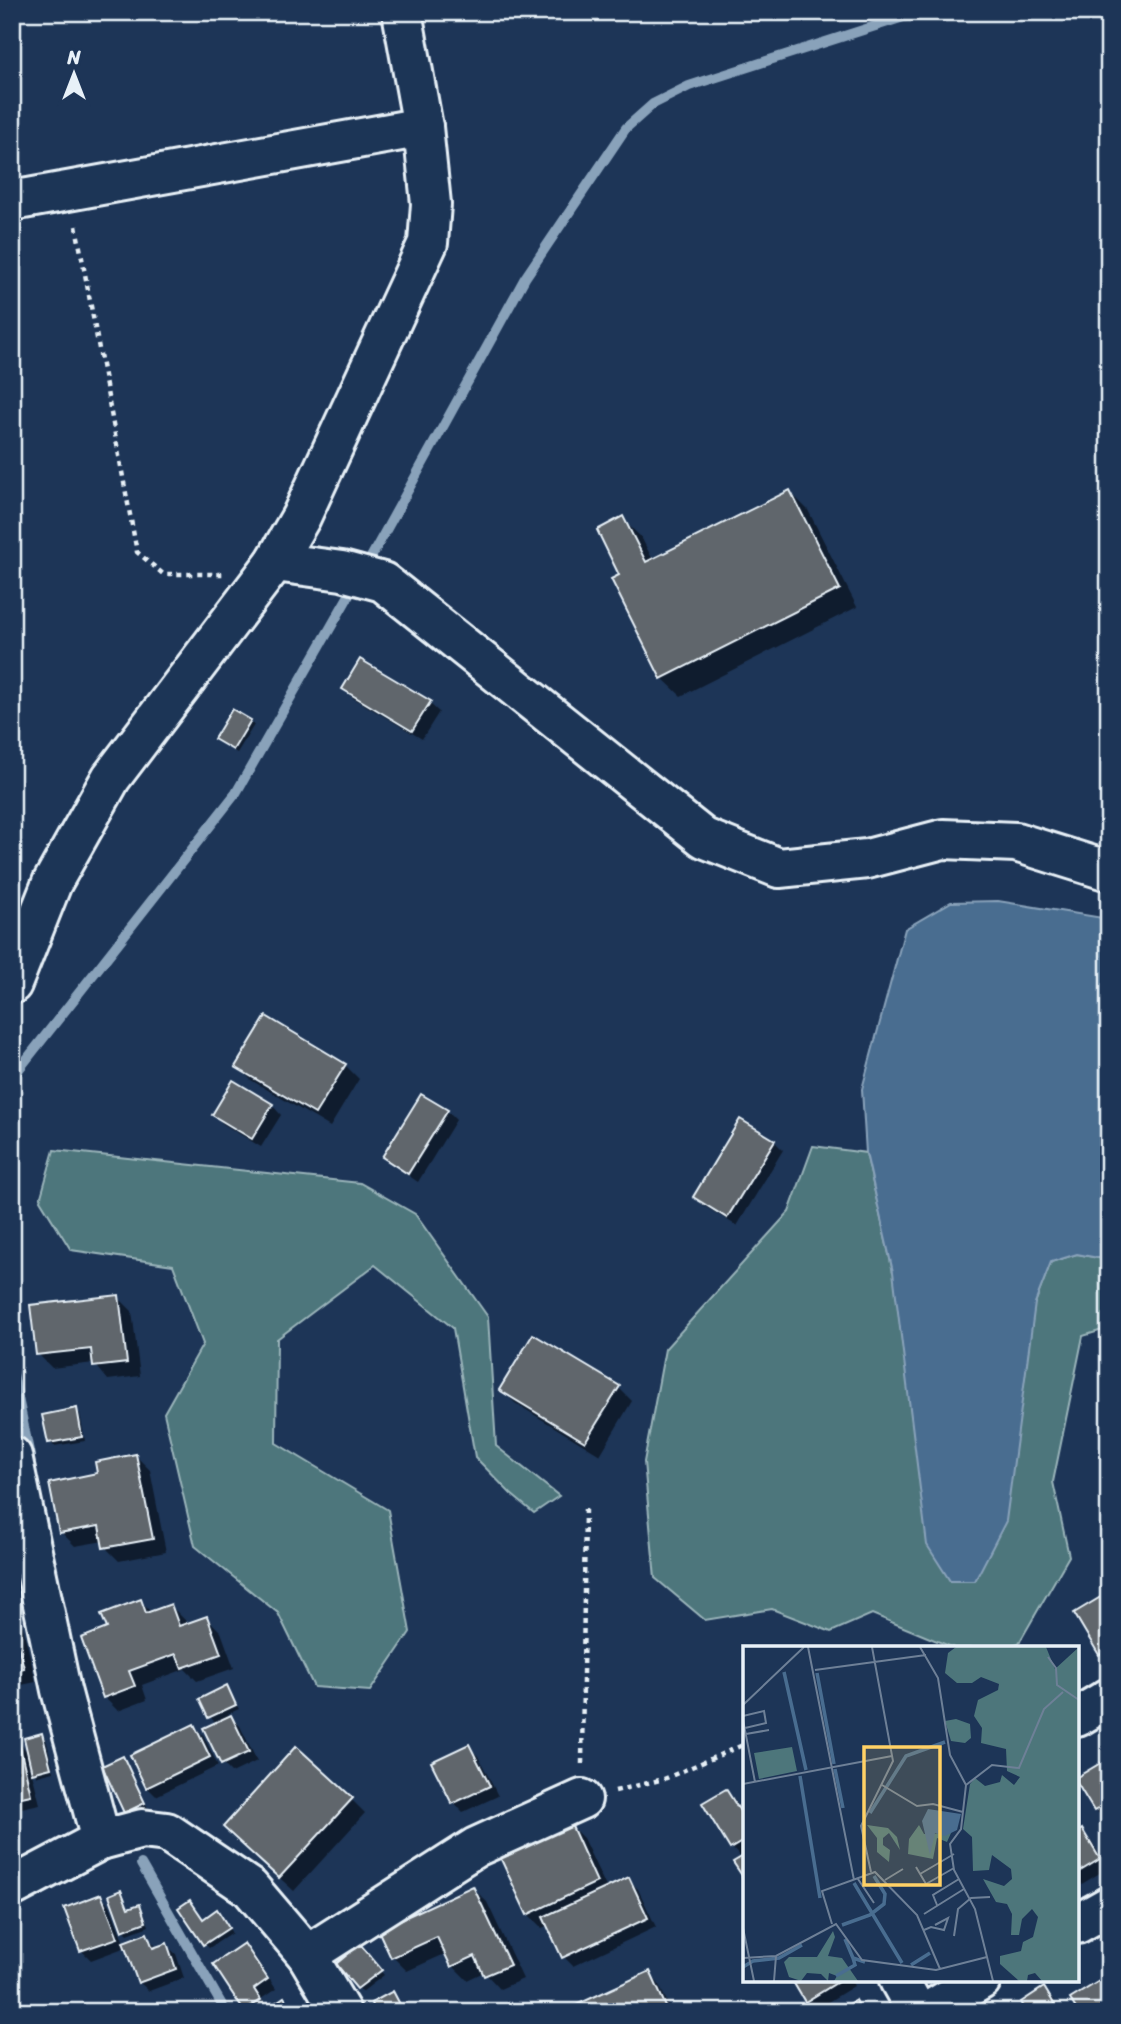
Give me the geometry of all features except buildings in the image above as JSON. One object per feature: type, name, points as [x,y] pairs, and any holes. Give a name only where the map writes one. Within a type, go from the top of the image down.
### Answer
[{"type":"street","points":[[12,984],[52,883],[111,778],[275,562],[301,517],[428,243],[432,204],[423,127],[402,12]]},
{"type":"street","points":[[12,201],[423,127]]},
{"type":"street","points":[[275,562],[342,571],[383,582],[704,838],[779,868],[867,859],[943,839],[1016,842],[1109,871]]},
{"type":"street","points":[[12,1455],[61,1690],[102,1840]]},
{"type":"street","points":[[1079,1716],[1109,1698]]},
{"type":"street","points":[[307,1955],[476,1847],[582,1799]]},
{"type":"street","points":[[12,1886],[102,1840],[142,1829],[167,1832],[250,1888],[307,1955],[341,2012]]},
{"type":"street","points":[[1079,1923],[1109,1906]]},
{"type":"street","points":[[900,1982],[917,2012]]},
{"type":"street","points":[[927,2012],[978,1982]]},
{"type":"path","points":[[70,191],[137,552],[163,574],[226,574],[275,562]]},
{"type":"path","points":[[584,1507],[582,1799],[664,1779],[743,1745]]},
{"type":"green space","points":[[813,1146],[866,1153],[893,1272],[1035,1303],[1051,1262],[1077,1254],[1109,1260],[1109,1328],[1083,1336],[1053,1482],[1069,1556],[1019,1643],[1008,1646],[949,1646],[872,1614],[831,1632],[772,1609],[705,1620],[655,1578],[644,1462],[665,1349],[789,1212]]},
{"type":"green space","points":[[54,1150],[360,1183],[415,1214],[488,1317],[496,1446],[559,1496],[534,1513],[475,1457],[453,1328],[375,1265],[277,1339],[276,1443],[388,1510],[410,1632],[370,1691],[314,1687],[278,1613],[195,1546],[164,1413],[203,1344],[173,1265],[71,1250],[40,1200]]},
{"type":"water","points":[[998,901],[1109,919],[1109,1260],[1077,1254],[1051,1262],[1035,1303],[1006,1521],[975,1581],[950,1581],[927,1545],[893,1272],[866,1153],[862,1089],[905,929],[951,902]]},
{"type":"waterway","points":[[364,570],[525,278],[626,128],[653,104],[689,86],[919,12]]},
{"type":"waterway","points":[[12,1078],[236,793],[356,583]]},
{"type":"waterway","points":[[12,1369],[30,1456]]},
{"type":"waterway","points":[[141,1864],[226,2012]]}]
